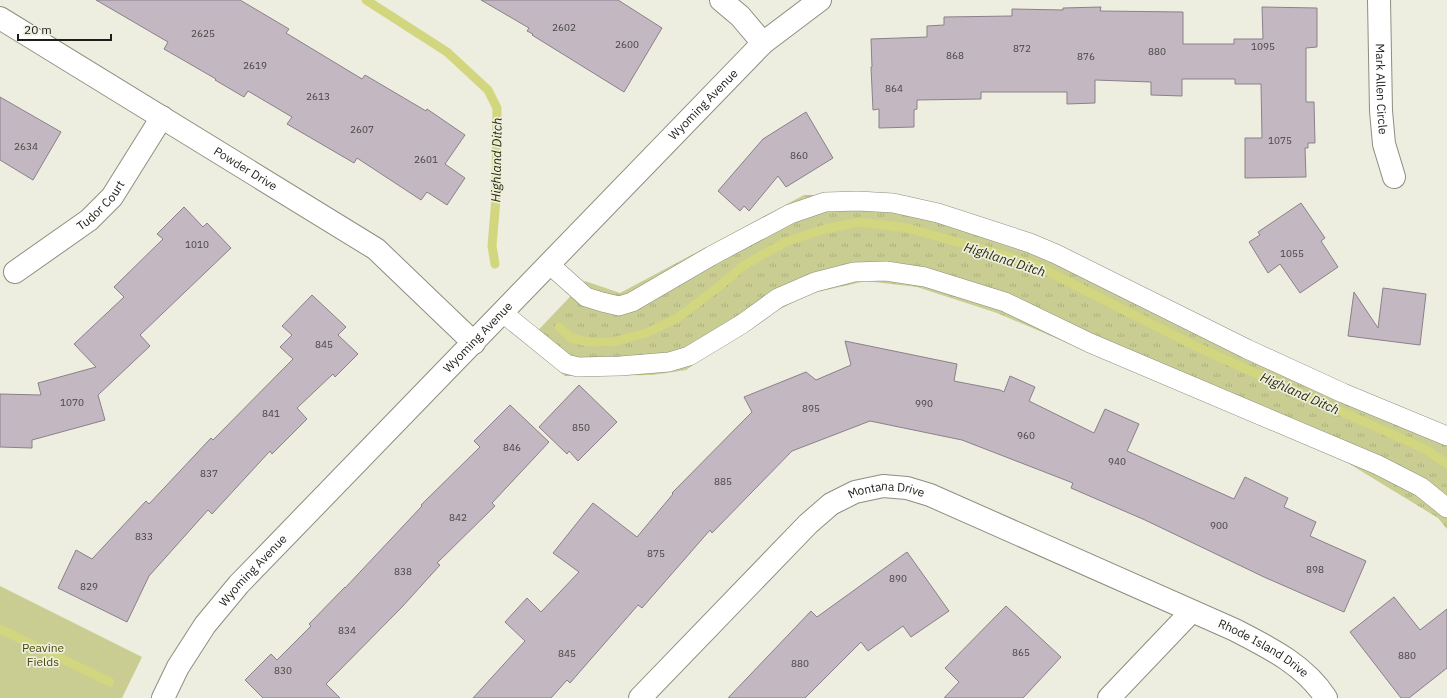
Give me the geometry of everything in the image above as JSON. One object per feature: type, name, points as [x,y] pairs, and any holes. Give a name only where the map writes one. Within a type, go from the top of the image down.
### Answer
[{"type":"street","points":[[721,0],[740,16],[763,43]]},
{"type":"street","name":"Wyoming Avenue","points":[[163,698],[178,667],[206,625],[239,584],[763,43],[820,0]]},
{"type":"street","name":"Mark Allen Circle","points":[[1379,0],[1381,111],[1384,144],[1394,177]]},
{"type":"street","name":"Powder Drive","points":[[0,18],[376,248],[474,342]]},
{"type":"street","name":"Tudor Court","points":[[15,272],[88,220],[112,197],[162,117]]},
{"type":"street","name":"Montana Drive","points":[[640,698],[808,524],[831,504],[855,492],[883,486],[907,488],[930,495],[1191,612]]},
{"type":"street","points":[[1109,698],[1191,612]]},
{"type":"street","name":"Rhode Island Drive","points":[[1191,612],[1235,630],[1275,651],[1302,671],[1322,691],[1326,698]]},
{"type":"lane","points":[[549,264],[586,297],[619,306],[632,302],[711,256],[790,214],[825,202],[858,201],[893,203],[938,213],[1030,243],[1247,349],[1343,393],[1447,436]]},
{"type":"lane","points":[[502,313],[566,364],[578,367],[627,366],[669,362],[689,356],[742,324],[778,298],[815,282],[854,272],[886,271],[925,277],[1005,302],[1090,342],[1378,465],[1421,487],[1447,508]]},
{"type":"green space","points":[[804,195],[885,195],[1027,232],[1346,390],[1447,429],[1447,529],[1438,518],[1348,463],[997,313],[917,287],[866,281],[809,294],[752,324],[686,370],[653,375],[565,376],[526,343],[585,281],[620,293]]},
{"type":"green space","name":"Peavine Fields","points":[[0,586],[142,657],[122,698],[0,698]]},
{"type":"building","points":[[96,0],[240,0],[289,29],[286,33],[362,79],[365,75],[426,111],[427,109],[465,135],[445,164],[465,178],[447,205],[427,192],[421,200],[357,158],[354,163],[287,124],[292,117],[248,91],[244,97],[164,49],[168,42]]},
{"type":"building","points":[[481,0],[618,0],[662,28],[624,92],[532,35],[533,34],[527,31],[529,28]]},
{"type":"building","points":[[1101,7],[1100,11],[1183,12],[1183,44],[1234,44],[1234,39],[1263,39],[1262,7],[1317,8],[1317,47],[1306,48],[1306,102],[1314,102],[1315,143],[1308,143],[1308,148],[1305,148],[1306,177],[1245,178],[1245,138],[1262,138],[1261,84],[1235,84],[1235,79],[1182,79],[1182,96],[1151,95],[1151,82],[1095,80],[1095,103],[1067,104],[1067,92],[981,92],[981,99],[917,100],[917,109],[914,110],[914,127],[879,128],[879,109],[873,110],[871,39],[927,37],[927,26],[944,25],[944,17],[1012,16],[1012,9],[1063,10],[1063,8]]},
{"type":"building","points":[[0,97],[61,132],[33,180],[0,160]]},
{"type":"building","points":[[806,112],[833,158],[786,187],[778,176],[749,211],[744,206],[740,211],[718,191],[763,139]]},
{"type":"building","points":[[1301,203],[1325,238],[1321,241],[1338,267],[1300,293],[1280,264],[1268,273],[1249,242],[1260,235],[1258,232]]},
{"type":"building","points":[[184,207],[203,227],[207,223],[231,248],[140,335],[150,346],[98,395],[105,420],[32,440],[32,448],[0,447],[0,394],[41,395],[38,383],[96,367],[74,344],[124,297],[114,287],[163,239],[157,234]]},
{"type":"building","points":[[1383,288],[1426,294],[1420,345],[1348,336],[1354,292],[1378,328]]},
{"type":"building","points":[[312,295],[346,327],[338,335],[358,354],[335,377],[333,374],[297,408],[307,419],[272,454],[270,451],[212,514],[208,510],[149,576],[127,622],[58,588],[76,550],[92,559],[146,501],[149,504],[211,438],[213,440],[293,359],[280,347],[292,335],[282,326]]},
{"type":"building","points":[[845,341],[957,364],[954,381],[1004,392],[1010,376],[1035,387],[1029,401],[1094,433],[1105,409],[1139,424],[1127,451],[1234,499],[1245,477],[1288,498],[1284,507],[1316,522],[1310,536],[1366,561],[1344,612],[1264,577],[1145,520],[1071,488],[1073,483],[962,440],[870,421],[792,451],[712,533],[710,530],[642,608],[638,605],[570,683],[567,680],[551,698],[473,698],[525,641],[505,622],[527,598],[541,612],[579,572],[553,553],[593,503],[637,537],[673,494],[672,493],[752,412],[744,397],[806,372],[816,380],[851,365]]},
{"type":"building","points":[[579,385],[617,422],[578,461],[569,451],[567,454],[539,427]]},
{"type":"building","points":[[510,405],[549,442],[492,503],[495,506],[437,563],[440,565],[402,607],[326,684],[340,698],[263,698],[245,680],[271,654],[277,660],[311,626],[309,624],[345,588],[422,506],[421,505],[480,447],[474,441]]},
{"type":"building","points":[[907,552],[949,611],[911,637],[903,626],[868,651],[861,642],[805,698],[728,698],[811,611],[817,617]]},
{"type":"building","points":[[1394,597],[1420,630],[1447,609],[1447,668],[1409,698],[1401,698],[1350,632]]},
{"type":"building","points":[[1006,606],[1061,657],[1023,698],[944,698],[959,682],[945,668]]},
{"type":"waterway","name":"Highland Ditch","points":[[366,0],[447,52],[488,90],[497,108],[496,199],[492,246],[495,264]]},
{"type":"waterway","name":"Highland Ditch","points":[[559,327],[571,338],[588,342],[612,342],[646,333],[676,319],[743,266],[785,242],[825,229],[860,222],[907,228],[1035,265],[1195,346],[1425,449],[1447,464]]},
{"type":"waterway","points":[[0,629],[110,682]]}]
